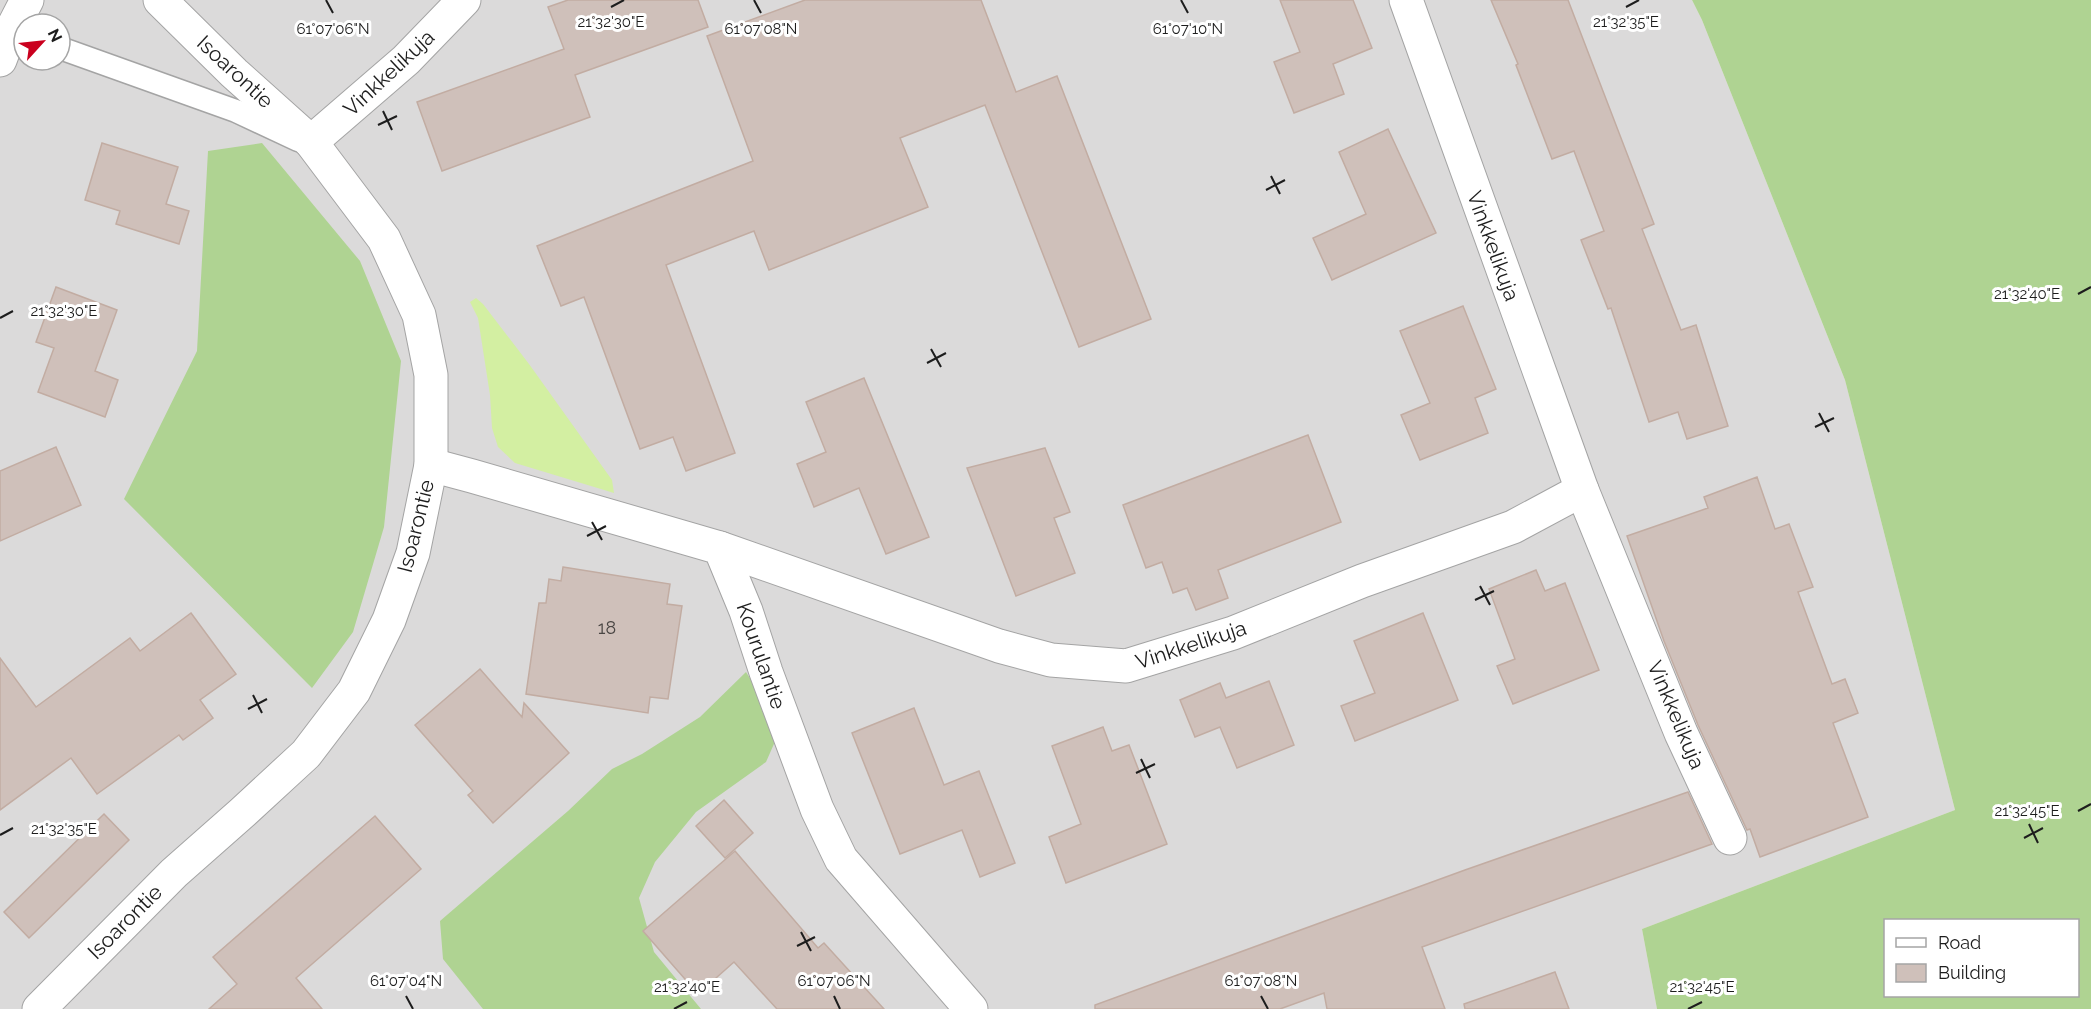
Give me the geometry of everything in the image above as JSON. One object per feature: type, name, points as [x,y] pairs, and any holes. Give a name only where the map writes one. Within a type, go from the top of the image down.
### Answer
[{"type":"street","name":"Isoarontie","points":[[39,1009],[174,873],[306,754],[354,691],[389,620],[413,553],[431,465],[431,375],[419,315],[384,239],[311,142],[234,73],[160,0]]},
{"type":"street","name":"Vinkkelikuja","points":[[311,142],[406,60],[464,0]]},
{"type":"street","name":"Vinkkelikuja","points":[[1406,0],[1582,490],[1681,733],[1730,838]]},
{"type":"street","points":[[431,465],[720,548]]},
{"type":"street","name":"Vinkkelikuja","points":[[720,548],[999,646],[1051,660],[1126,666],[1233,633],[1362,581],[1513,527],[1582,490]]},
{"type":"street","name":"Kourulantie","points":[[720,548],[746,611],[817,809],[841,859],[971,1009]]},
{"type":"lane","points":[[72,52],[236,111],[296,139],[311,142]]},
{"type":"shaded area","points":[[0,0],[1692,0],[1702,20],[1845,380],[1955,810],[1642,929],[1657,1009],[0,1009]]},
{"type":"green space","points":[[1692,0],[2091,0],[2091,1009],[1657,1009],[1642,929],[1955,810],[1845,380],[1702,20]]},
{"type":"green space","points":[[262,143],[360,261],[401,361],[384,527],[353,632],[312,688],[124,499],[197,351],[208,151]]},
{"type":"green space","points":[[476,298],[529,364],[612,480],[614,493],[515,463],[498,447],[492,428],[490,395],[478,318],[470,302]]},
{"type":"green space","points":[[746,672],[781,728],[766,762],[696,812],[655,862],[639,898],[654,952],[701,1009],[483,1009],[443,959],[440,921],[568,811],[612,769],[642,754],[700,717]]},
{"type":"building","points":[[568,0],[698,0],[708,27],[575,75],[590,117],[442,171],[417,102],[564,49],[548,7]]},
{"type":"building","points":[[805,0],[981,0],[1016,92],[1057,76],[1151,319],[1079,347],[985,105],[900,138],[928,207],[769,270],[754,231],[666,265],[735,453],[686,471],[673,437],[640,449],[584,297],[561,306],[537,246],[753,161],[707,36]]},
{"type":"building","points":[[1280,0],[1353,0],[1372,48],[1333,64],[1344,94],[1294,113],[1274,62],[1300,52]]},
{"type":"building","points":[[1491,0],[1568,0],[1654,224],[1642,229],[1681,330],[1696,325],[1728,426],[1687,439],[1678,412],[1649,422],[1611,308],[1608,309],[1581,240],[1604,231],[1574,151],[1552,159],[1516,65],[1518,64]]},
{"type":"building","points":[[1388,129],[1436,233],[1332,280],[1313,238],[1366,214],[1339,152]]},
{"type":"building","points":[[102,143],[178,167],[166,204],[189,211],[179,244],[116,224],[120,211],[85,200]]},
{"type":"building","points":[[56,287],[117,310],[95,371],[118,380],[105,417],[38,392],[54,348],[36,342]]},
{"type":"building","points":[[1463,306],[1496,389],[1475,398],[1488,433],[1420,460],[1401,415],[1430,403],[1400,331]]},
{"type":"building","points":[[864,378],[929,537],[886,554],[859,488],[814,507],[797,464],[826,452],[806,402]]},
{"type":"building","points":[[1308,435],[1341,522],[1218,570],[1228,598],[1196,610],[1187,588],[1173,593],[1162,562],[1146,568],[1123,505]]},
{"type":"building","points":[[56,447],[81,505],[0,541],[0,471]]},
{"type":"building","points":[[1045,448],[1070,512],[1054,518],[1075,573],[1016,596],[967,468]]},
{"type":"building","points":[[1757,477],[1775,529],[1789,524],[1813,587],[1798,592],[1832,684],[1845,679],[1858,713],[1833,723],[1868,817],[1760,857],[1750,829],[1747,830],[1698,725],[1664,641],[1627,536],[1708,508],[1704,497]]},
{"type":"building","points":[[563,567],[670,584],[667,604],[682,606],[668,699],[650,697],[648,713],[526,694],[539,603],[546,603],[549,579],[561,581]]},
{"type":"building","points":[[1536,570],[1545,591],[1565,583],[1599,670],[1513,704],[1497,666],[1515,659],[1489,589]]},
{"type":"building","points":[[191,613],[236,674],[200,700],[213,718],[183,740],[179,735],[97,794],[71,758],[0,810],[0,658],[36,707],[130,638],[140,651]]},
{"type":"building","points":[[1423,613],[1458,700],[1355,741],[1341,706],[1375,693],[1354,641]]},
{"type":"building","points":[[480,669],[522,717],[524,703],[569,753],[493,823],[468,795],[473,791],[415,725]]},
{"type":"building","points":[[1269,681],[1294,745],[1237,768],[1220,727],[1195,737],[1180,700],[1220,683],[1226,698]]},
{"type":"building","points":[[914,708],[944,785],[979,771],[1015,863],[980,877],[962,830],[900,854],[852,733]]},
{"type":"building","points":[[1103,727],[1112,751],[1129,745],[1167,844],[1066,883],[1049,837],[1081,824],[1052,746]]},
{"type":"building","points":[[1688,792],[1712,844],[1422,947],[1445,1009],[1327,1009],[1324,993],[1280,1009],[1095,1009],[1095,1005],[1465,870]]},
{"type":"building","points":[[724,800],[753,833],[725,858],[696,826]]},
{"type":"building","points":[[104,814],[129,840],[29,938],[4,912]]},
{"type":"building","points":[[375,816],[421,869],[296,978],[322,1009],[209,1009],[237,984],[213,957]]},
{"type":"building","points":[[735,851],[818,948],[824,943],[884,1009],[777,1009],[734,962],[698,994],[643,931]]},
{"type":"building","points":[[1555,972],[1569,1009],[1465,1009],[1464,1004]]}]
